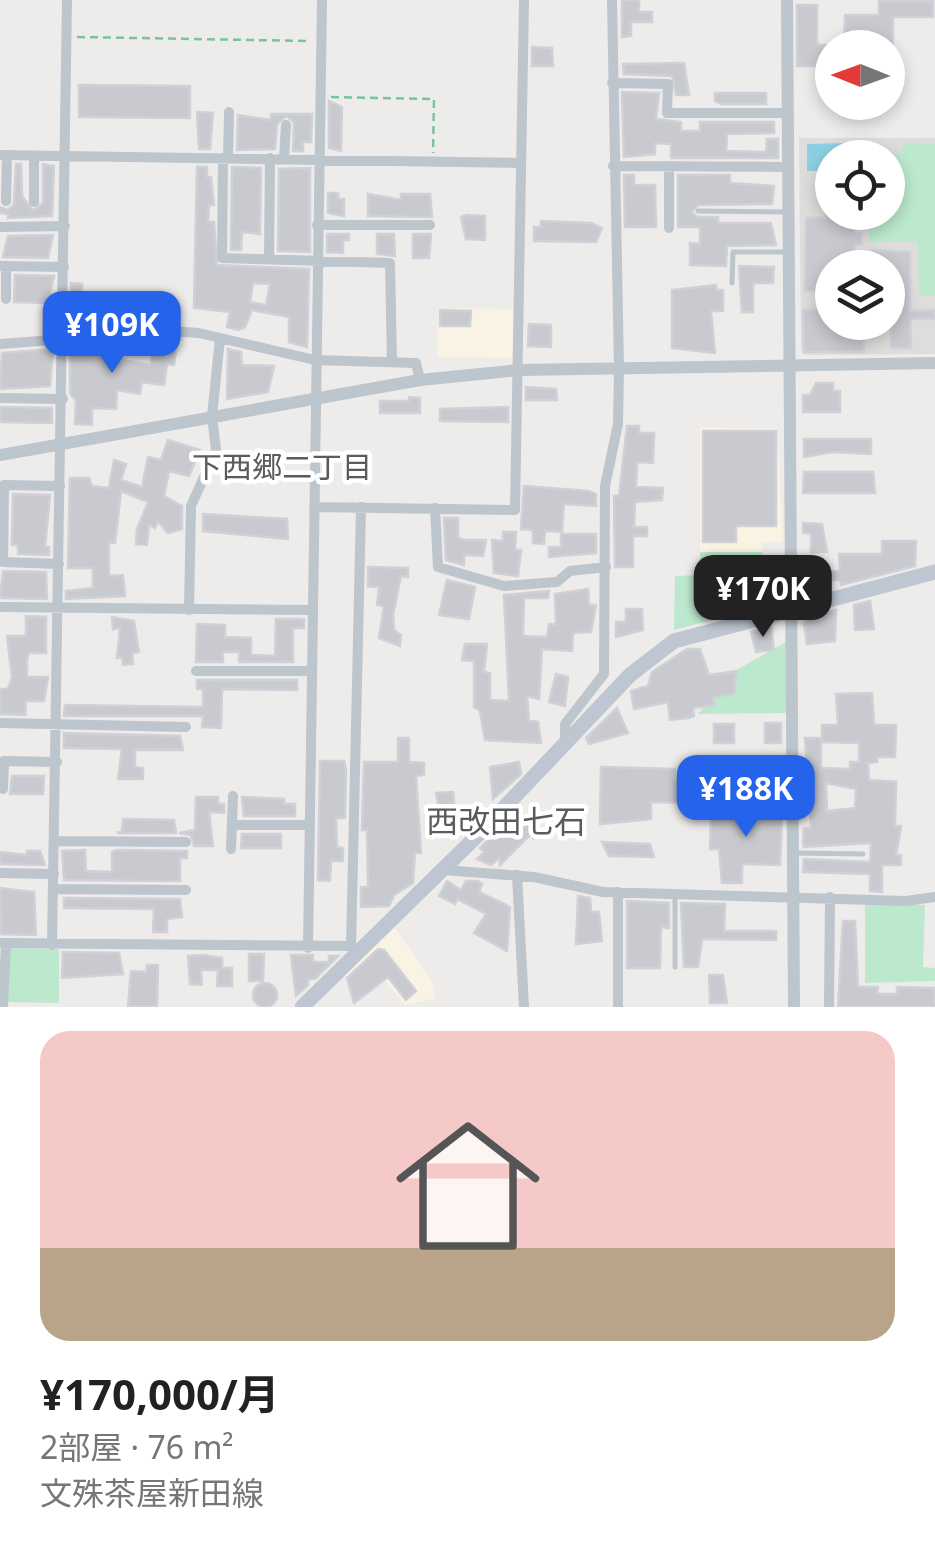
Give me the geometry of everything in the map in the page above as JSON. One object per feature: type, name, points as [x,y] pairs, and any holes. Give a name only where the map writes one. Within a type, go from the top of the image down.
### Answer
[{"type":"main road","points":[[302,1007],[353,950],[444,870],[630,674],[674,641],[935,572]]},
{"type":"street","points":[[52,945],[67,0]]},
{"type":"street","points":[[308,948],[322,0]]},
{"type":"street","points":[[314,507],[516,510],[524,0]]},
{"type":"street","points":[[565,744],[565,724],[604,674],[606,486],[618,424],[619,369],[612,0]]},
{"type":"street","points":[[788,0],[787,365],[793,609],[794,1007]]},
{"type":"street","points":[[612,84],[668,84],[668,112],[789,113]]},
{"type":"street","points":[[228,112],[222,258],[393,266],[392,362]]},
{"type":"street","points":[[284,158],[286,125]]},
{"type":"street","points":[[6,201],[3,155],[521,163]]},
{"type":"street","points":[[34,156],[34,202]]},
{"type":"street","points":[[269,259],[270,158]]},
{"type":"street","points":[[613,166],[789,168]]},
{"type":"street","points":[[669,166],[669,228]]},
{"type":"street","points":[[317,225],[430,225]]},
{"type":"street","points":[[0,226],[65,226]]},
{"type":"street","points":[[6,298],[3,266],[64,267]]},
{"type":"street","points":[[0,344],[169,331],[220,338],[315,360],[416,363],[420,380]]},
{"type":"street","points":[[189,610],[191,506],[216,450],[212,416],[220,338]]},
{"type":"street","points":[[0,455],[420,380],[519,370],[935,363]]},
{"type":"street","points":[[0,398],[63,398]]},
{"type":"street","points":[[59,564],[3,562],[4,485],[60,486]]},
{"type":"street","points":[[2,1007],[3,943],[353,950],[361,507]]},
{"type":"street","points":[[435,508],[438,567],[504,586],[556,582],[570,570],[606,567]]},
{"type":"street","points":[[0,607],[313,610]]},
{"type":"street","points":[[196,671],[312,671]]},
{"type":"street","points":[[0,723],[186,727]]},
{"type":"street","points":[[3,789],[4,761],[56,762]]},
{"type":"street","points":[[231,849],[232,796]]},
{"type":"street","points":[[233,825],[310,825]]},
{"type":"street","points":[[54,841],[186,842]]},
{"type":"street","points":[[444,870],[517,875],[618,892],[906,901],[935,897]]},
{"type":"street","points":[[0,873],[54,874]]},
{"type":"street","points":[[517,875],[524,1007]]},
{"type":"street","points":[[53,889],[186,890]]},
{"type":"street","points":[[618,892],[618,1007]]},
{"type":"street","points":[[829,1007],[830,897]]},
{"type":"lane","points":[[698,211],[788,212]]},
{"type":"lane","points":[[732,283],[733,252],[788,252]]},
{"type":"lane","points":[[792,853],[863,854]]},
{"type":"lane","points":[[675,967],[676,893]]},
{"type":"path","points":[[66,37],[321,41]]},
{"type":"path","points":[[320,96],[434,98],[434,161]]},
{"type":"shaded area","points":[[799,138],[935,138],[935,354],[805,355],[801,350]]},
{"type":"shaded area","points":[[438,308],[515,309],[514,358],[437,357]]},
{"type":"shaded area","points":[[700,427],[777,429],[783,542],[762,542],[762,552],[700,552]]},
{"type":"shaded area","points":[[392,924],[432,981],[436,998],[405,1005],[384,979],[361,998],[343,973]]},
{"type":"green space","points":[[905,143],[935,144],[935,295],[919,296],[918,242],[869,242],[869,230],[905,230]]},
{"type":"green space","points":[[700,552],[762,552],[761,607],[674,630],[675,576],[700,575]]},
{"type":"green space","points":[[786,642],[788,713],[698,714],[733,672]]},
{"type":"green space","points":[[865,903],[925,905],[923,967],[935,968],[935,981],[865,983]]},
{"type":"green space","points":[[8,948],[59,949],[59,1003],[7,1002]]},
{"type":"water","points":[[807,144],[815,144],[815,171],[807,171]]},
{"type":"building","points":[[622,0],[639,0],[639,12],[652,12],[652,22],[631,22],[631,36],[622,37]]},
{"type":"building","points":[[879,1],[933,1],[933,17],[893,17],[893,30],[845,30],[845,15],[879,15]]},
{"type":"building","points":[[797,5],[817,5],[815,66],[797,66]]},
{"type":"building","points":[[532,47],[552,48],[553,66],[532,66]]},
{"type":"building","points":[[684,63],[689,95],[676,95],[672,76],[624,74],[623,64]]},
{"type":"building","points":[[79,85],[190,86],[190,118],[79,117]]},
{"type":"building","points":[[622,92],[659,93],[656,119],[681,122],[681,131],[700,131],[700,122],[774,122],[774,133],[727,134],[726,151],[766,152],[767,139],[778,139],[778,158],[671,158],[671,144],[655,143],[655,154],[624,157]]},
{"type":"building","points":[[715,93],[766,93],[766,104],[721,104],[715,101]]},
{"type":"building","points":[[329,101],[342,107],[341,151],[329,148]]},
{"type":"building","points":[[197,112],[213,113],[210,149],[199,149]]},
{"type":"building","points":[[271,114],[312,114],[311,142],[303,142],[303,151],[293,151],[294,122],[286,116],[277,124],[275,149],[237,150],[238,115],[271,120]]},
{"type":"building","points":[[16,164],[21,164],[22,196],[33,211],[43,203],[43,164],[54,166],[52,216],[8,218],[8,214],[0,213],[0,207],[7,210],[14,205]]},
{"type":"building","points":[[197,167],[207,167],[214,205],[209,205],[208,222],[214,222],[217,265],[309,269],[307,347],[289,342],[289,317],[252,310],[245,327],[238,330],[227,327],[230,312],[194,308]],"holes":[[[253,283],[270,284],[266,305],[250,302]]]},
{"type":"building","points":[[232,167],[261,168],[260,234],[242,232],[241,250],[231,250]]},
{"type":"building","points":[[310,168],[310,252],[278,251],[279,169]]},
{"type":"building","points":[[624,175],[634,175],[634,185],[655,185],[656,227],[625,227]]},
{"type":"building","points":[[678,175],[730,175],[730,183],[774,186],[772,204],[698,205],[692,212],[697,217],[718,217],[718,223],[771,223],[776,245],[727,246],[726,266],[690,265],[690,243],[700,244],[700,227],[678,227]]},
{"type":"building","points":[[328,193],[338,193],[338,199],[344,199],[344,216],[328,213]]},
{"type":"building","points":[[368,194],[401,200],[401,194],[430,194],[432,217],[368,216]]},
{"type":"building","points":[[485,216],[485,240],[466,239],[461,217]]},
{"type":"building","points":[[806,218],[815,218],[815,230],[861,233],[862,244],[855,244],[855,250],[815,250],[815,291],[805,291]]},
{"type":"building","points":[[541,221],[591,223],[602,228],[596,242],[534,241],[534,227],[541,227]]},
{"type":"building","points":[[327,234],[349,234],[349,240],[343,240],[343,253],[327,252]]},
{"type":"building","points":[[377,234],[394,234],[395,256],[377,254]]},
{"type":"building","points":[[413,234],[431,234],[429,258],[413,258]]},
{"type":"building","points":[[53,235],[48,258],[3,257],[8,236]]},
{"type":"building","points":[[905,252],[910,252],[910,311],[935,310],[935,319],[910,319],[911,348],[891,348],[891,340],[905,340]]},
{"type":"building","points":[[739,266],[774,267],[773,283],[753,283],[753,312],[742,312]]},
{"type":"building","points":[[15,275],[54,276],[48,303],[14,302]]},
{"type":"building","points":[[71,283],[82,284],[81,316],[98,317],[98,308],[118,308],[118,322],[71,330]]},
{"type":"building","points":[[716,285],[716,290],[723,290],[723,311],[711,311],[715,353],[672,348],[672,290]]},
{"type":"building","points":[[440,310],[471,311],[470,326],[440,326]]},
{"type":"building","points":[[803,310],[815,310],[815,340],[864,340],[864,352],[804,352]]},
{"type":"building","points":[[529,324],[551,325],[551,347],[528,346]]},
{"type":"building","points":[[153,341],[177,343],[174,365],[167,364],[164,385],[142,382],[140,394],[117,390],[116,409],[92,408],[92,425],[75,424],[70,348],[121,343],[121,360],[151,365]]},
{"type":"building","points":[[53,349],[50,386],[0,389],[2,353]]},
{"type":"building","points":[[228,349],[241,352],[242,365],[274,366],[268,392],[227,399]]},
{"type":"building","points":[[816,383],[833,383],[833,391],[840,391],[840,412],[803,412],[803,395],[810,395]]},
{"type":"building","points":[[526,387],[556,389],[557,400],[526,400]]},
{"type":"building","points":[[409,397],[420,398],[420,413],[380,413],[380,401],[409,401]]},
{"type":"building","points":[[0,407],[52,408],[52,423],[0,422]]},
{"type":"building","points":[[508,407],[508,422],[440,421],[440,409]]},
{"type":"building","points":[[627,426],[639,426],[639,433],[654,433],[653,463],[637,462],[636,487],[663,488],[662,500],[635,502],[634,527],[647,527],[647,536],[633,536],[633,567],[615,567],[614,496],[619,496]]},
{"type":"building","points":[[703,431],[776,431],[776,526],[736,526],[736,542],[703,542]]},
{"type":"building","points":[[804,439],[871,439],[871,454],[832,452],[804,457]]},
{"type":"building","points":[[168,440],[200,450],[189,476],[169,471],[164,496],[182,506],[182,529],[168,533],[158,521],[155,528],[149,525],[147,545],[136,544],[137,529],[148,502],[121,491],[115,543],[109,543],[109,576],[123,575],[125,596],[66,599],[66,591],[93,588],[93,568],[68,568],[70,478],[89,478],[92,486],[109,488],[114,460],[126,464],[121,480],[142,487],[148,457],[161,460]]},
{"type":"building","points":[[804,472],[873,472],[875,493],[803,493]]},
{"type":"building","points":[[524,486],[588,491],[596,494],[596,506],[564,504],[562,532],[545,531],[544,544],[533,543],[533,530],[521,529]]},
{"type":"building","points":[[13,494],[50,495],[45,547],[49,547],[49,555],[18,554],[18,545],[12,545]]},
{"type":"building","points":[[203,514],[287,519],[288,539],[203,531]]},
{"type":"building","points":[[444,518],[458,518],[458,537],[463,540],[486,540],[483,556],[464,555],[464,565],[446,560]]},
{"type":"building","points":[[803,523],[822,524],[827,552],[811,552],[811,534],[803,533]]},
{"type":"building","points":[[503,532],[516,532],[515,550],[521,550],[518,576],[494,573],[492,540],[503,541]]},
{"type":"building","points":[[561,534],[596,534],[596,553],[549,557],[549,547],[561,547]]},
{"type":"building","points":[[882,541],[916,541],[915,566],[841,585],[840,580],[822,580],[822,571],[840,571],[839,554],[882,554]]},
{"type":"building","points":[[368,567],[408,568],[408,577],[401,576],[393,615],[394,630],[401,635],[400,646],[379,638],[384,606],[377,605],[379,587],[368,586]]},
{"type":"building","points":[[3,571],[46,572],[47,599],[0,598]]},
{"type":"building","points":[[447,580],[475,587],[469,619],[439,615]]},
{"type":"building","points":[[588,589],[589,605],[596,605],[591,632],[573,633],[572,651],[542,649],[539,699],[527,696],[529,721],[538,722],[541,743],[485,740],[480,711],[474,707],[474,661],[462,660],[465,644],[487,644],[484,672],[490,673],[490,700],[509,701],[504,595],[549,591],[548,598],[524,598],[523,636],[547,637],[549,624],[556,625],[555,594]]},
{"type":"building","points":[[870,601],[874,629],[855,630],[854,605]]},
{"type":"building","points":[[626,609],[642,609],[643,630],[616,637],[616,622],[626,622]]},
{"type":"building","points":[[836,610],[835,641],[807,644],[804,624],[809,617]]},
{"type":"building","points":[[26,616],[46,617],[46,653],[29,653],[27,659],[27,677],[48,677],[44,701],[26,701],[25,715],[0,714],[0,689],[8,689],[12,677],[7,636],[26,636]]},
{"type":"building","points":[[112,617],[134,621],[139,652],[132,653],[133,664],[123,665],[122,657],[117,658],[120,628],[113,629]]},
{"type":"building","points":[[276,619],[304,619],[304,628],[293,628],[293,662],[239,662],[239,652],[223,652],[223,662],[196,662],[197,624],[225,625],[225,637],[251,638],[251,655],[275,656]]},
{"type":"building","points":[[771,627],[774,650],[756,652],[751,632]]},
{"type":"building","points":[[687,649],[700,649],[709,675],[737,671],[734,694],[713,697],[714,705],[693,708],[694,716],[689,718],[670,720],[668,702],[634,709],[631,691],[648,686],[652,672]]},
{"type":"building","points":[[556,674],[568,677],[565,706],[549,702]]},
{"type":"building","points":[[197,680],[297,680],[297,690],[222,689],[221,728],[202,727],[203,716],[64,716],[65,705],[203,707],[203,689],[197,689]]},
{"type":"building","points":[[872,693],[874,725],[896,725],[895,757],[877,757],[877,762],[868,763],[869,780],[896,782],[895,826],[901,826],[896,855],[901,855],[901,865],[882,865],[882,892],[870,891],[870,874],[803,872],[804,859],[870,862],[871,843],[804,847],[804,828],[811,828],[805,738],[821,738],[821,768],[850,769],[850,762],[859,762],[859,743],[822,742],[822,725],[838,725],[836,694]],"holes":[[[826,783],[856,789],[855,808],[827,811]]]},
{"type":"building","points":[[617,708],[628,733],[589,744],[586,738]]},
{"type":"building","points":[[765,723],[781,723],[781,743],[765,743]]},
{"type":"building","points":[[714,724],[734,724],[734,743],[714,743]]},
{"type":"building","points":[[64,733],[180,736],[183,750],[135,750],[135,767],[143,768],[143,779],[118,779],[122,749],[64,748]]},
{"type":"building","points":[[398,738],[409,738],[409,762],[424,763],[424,775],[416,776],[421,853],[415,853],[413,883],[394,895],[389,906],[361,907],[361,887],[368,887],[367,830],[362,830],[364,762],[398,762]]},
{"type":"building","points":[[724,760],[760,761],[760,778],[724,778]]},
{"type":"building","points":[[320,761],[344,761],[346,770],[345,818],[336,818],[337,847],[343,848],[343,861],[331,861],[330,881],[318,880]]},
{"type":"building","points":[[519,762],[521,774],[493,799],[490,767]]},
{"type":"building","points":[[601,767],[675,769],[674,780],[700,779],[700,803],[651,802],[651,819],[600,824]]},
{"type":"building","points":[[12,776],[44,776],[43,794],[10,794]]},
{"type":"building","points":[[453,792],[456,820],[441,819],[436,793]]},
{"type":"building","points":[[196,797],[218,797],[218,804],[224,804],[224,813],[209,812],[213,846],[194,846],[191,835],[179,833],[195,830]]},
{"type":"building","points":[[242,797],[284,799],[284,804],[295,804],[295,816],[244,816]]},
{"type":"building","points":[[730,805],[782,814],[780,865],[742,864],[742,883],[722,883],[719,849],[710,849],[711,814],[730,814]]},
{"type":"building","points":[[537,809],[533,838],[530,835],[500,865],[499,858],[491,865],[477,859],[484,852],[480,848],[510,818],[519,826]]},
{"type":"building","points":[[123,819],[174,820],[176,833],[117,833],[122,831]]},
{"type":"building","points":[[242,834],[281,834],[281,848],[241,848]]},
{"type":"building","points":[[602,842],[650,844],[654,857],[609,856]]},
{"type":"building","points":[[85,850],[86,871],[112,872],[112,852],[117,850],[187,851],[187,858],[180,858],[180,881],[64,880],[62,851]]},
{"type":"building","points":[[27,851],[40,851],[45,865],[0,864],[0,852],[27,855]]},
{"type":"building","points":[[447,881],[461,890],[466,881],[478,881],[482,884],[479,892],[510,907],[507,951],[474,933],[486,914],[457,899],[455,904],[439,896]]},
{"type":"building","points":[[0,888],[34,892],[36,935],[1,934]]},
{"type":"building","points":[[578,896],[590,898],[591,912],[599,912],[602,941],[576,944]]},
{"type":"building","points":[[64,898],[180,899],[182,917],[167,919],[167,932],[153,932],[154,909],[64,908]]},
{"type":"building","points":[[627,901],[669,903],[669,928],[661,927],[660,968],[627,968]]},
{"type":"building","points":[[681,903],[725,904],[724,931],[776,931],[776,940],[702,939],[698,967],[684,967]]},
{"type":"building","points":[[843,921],[855,921],[858,987],[878,987],[877,994],[897,994],[897,987],[935,988],[935,1007],[838,1007]]},
{"type":"building","points":[[378,949],[384,950],[416,991],[406,1000],[388,977],[354,1003],[347,978]]},
{"type":"building","points":[[63,952],[119,953],[123,974],[62,978]]},
{"type":"building","points":[[249,954],[264,954],[263,981],[249,981]]},
{"type":"building","points":[[291,955],[313,955],[313,962],[329,962],[329,956],[338,956],[315,979],[308,979],[308,985],[296,996]]},
{"type":"building","points":[[188,956],[222,958],[222,968],[232,968],[232,986],[217,986],[218,970],[201,970],[202,985],[190,984]]},
{"type":"building","points":[[147,965],[158,965],[157,1007],[128,1006],[131,971],[146,972]]},
{"type":"building","points":[[709,975],[723,975],[727,1003],[710,1003]]},
{"type":"building","points":[[265,983],[277,995],[265,1007],[253,995]]},
{"type":"district","name":"下西郷二丁目","points":[[282,466]]},
{"type":"district","name":"西改田七石","points":[[506,820]]}]
